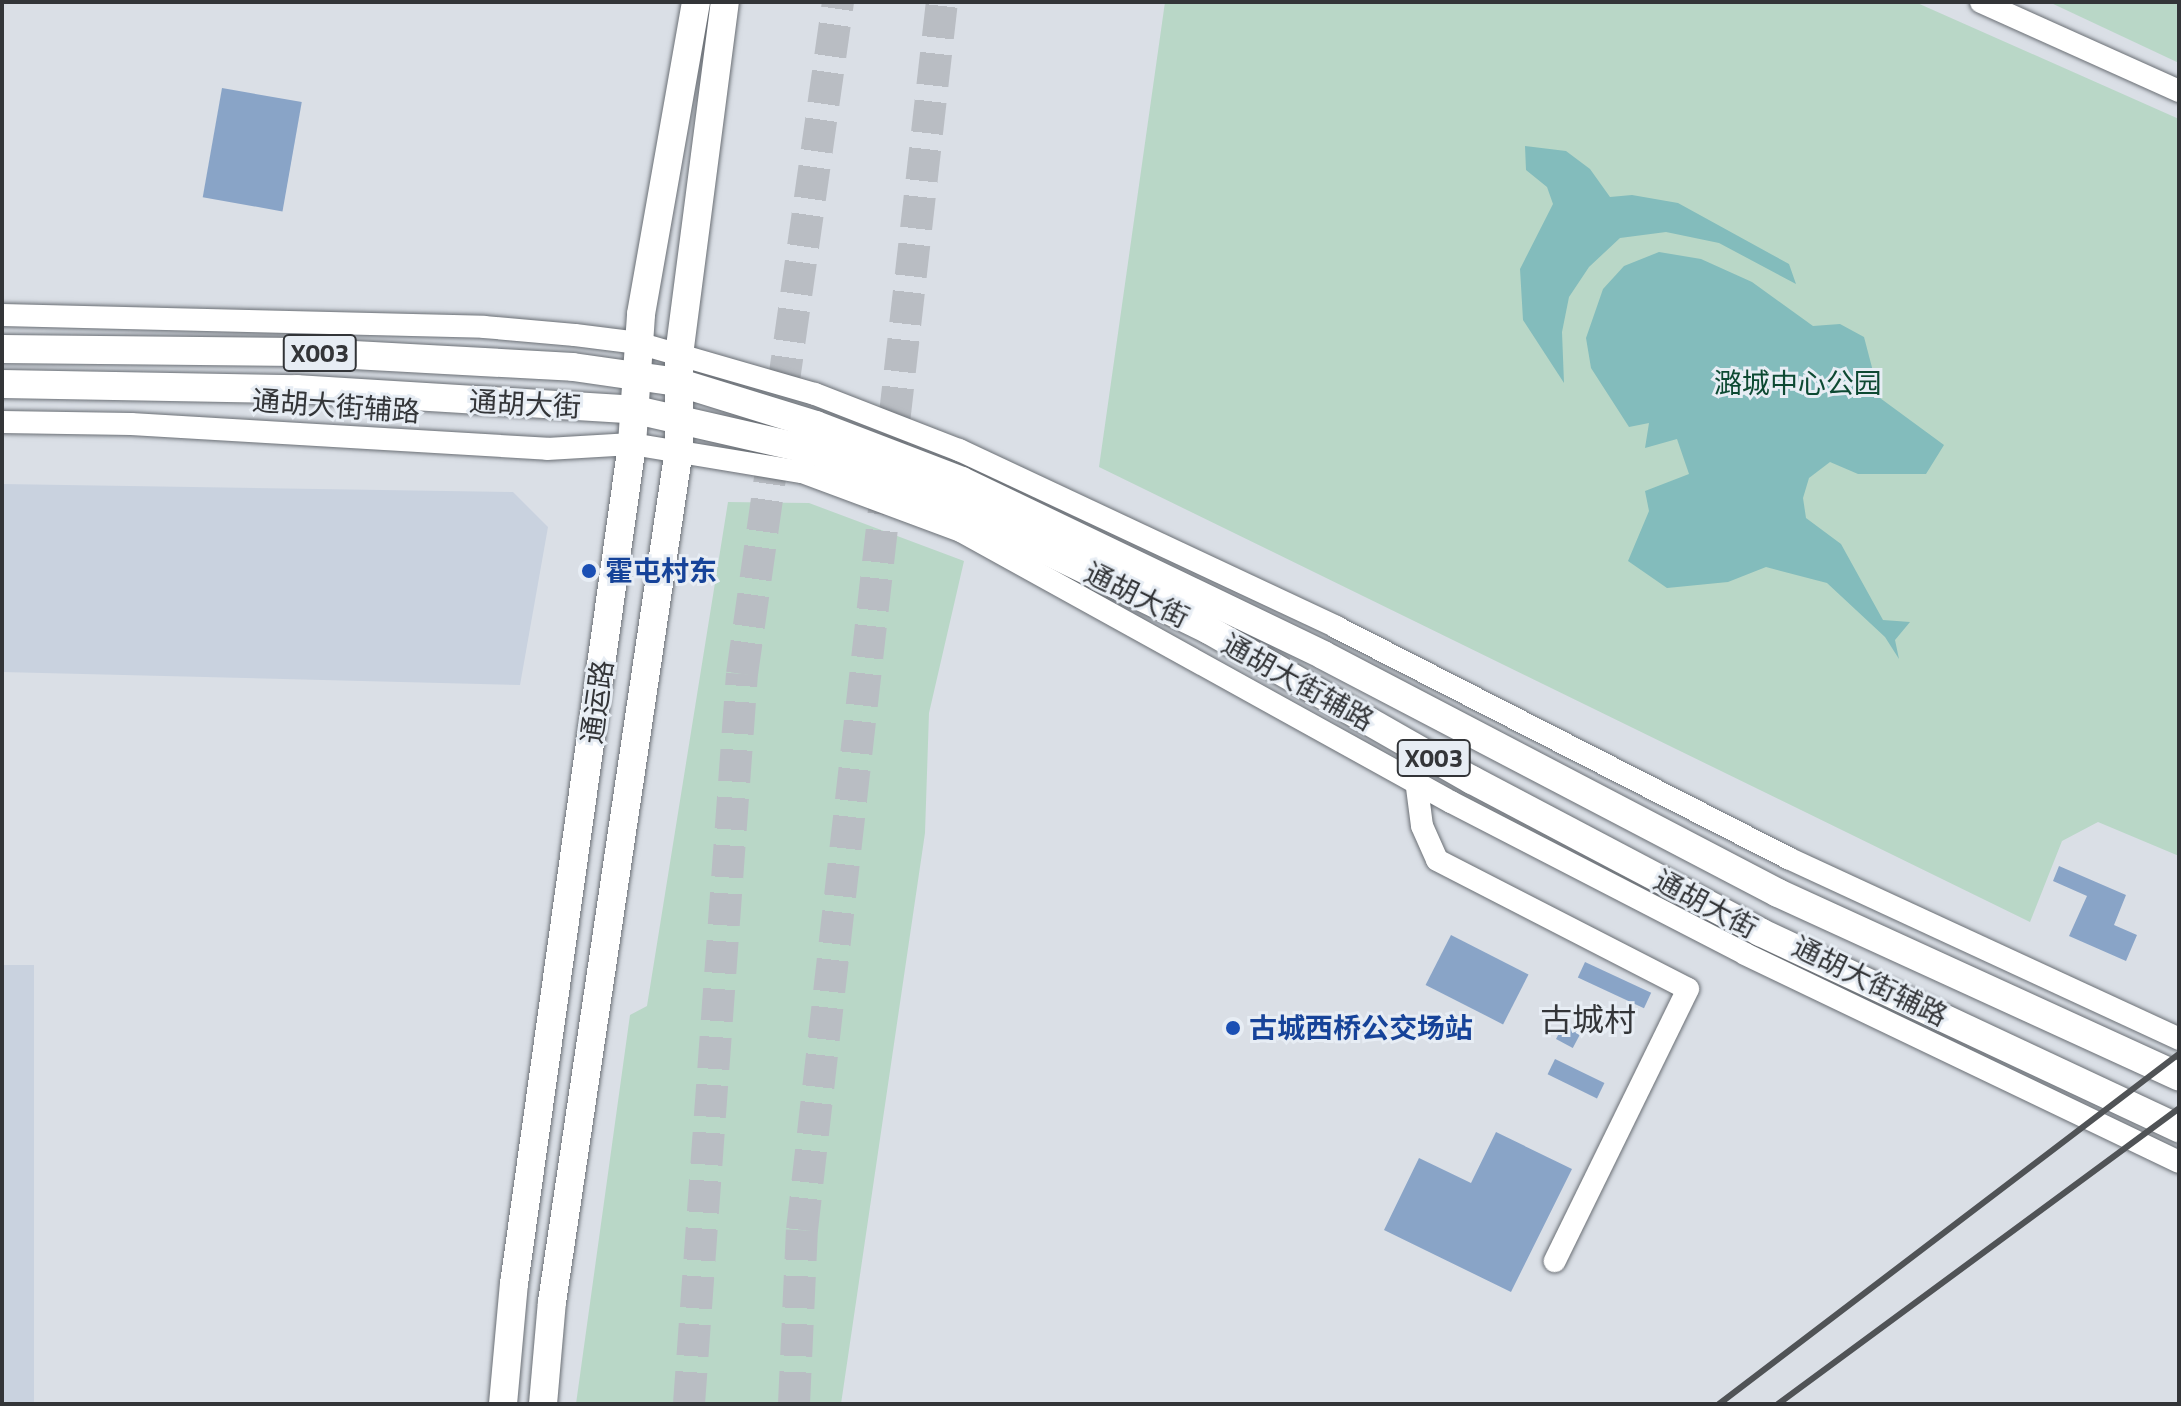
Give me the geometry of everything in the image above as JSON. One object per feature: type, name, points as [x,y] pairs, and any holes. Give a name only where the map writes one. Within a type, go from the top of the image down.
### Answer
[{"type":"main road","name":"通运路","points":[[503,1404],[514,1284],[632,444],[638,343],[696,2]]},
{"type":"main road","name":"通运路","points":[[543,1404],[557,1270],[679,449],[678,369],[725,2]]},
{"type":"main road","name":"通胡大街","points":[[2,349],[298,352],[573,367],[637,378],[678,369],[962,481],[1323,655],[1778,893],[2179,1077]]},
{"type":"main road","name":"通胡大街","points":[[2,384],[297,389],[636,410],[678,417],[815,451],[957,507],[1209,630],[1416,747],[1760,932],[2179,1128]]},
{"type":"street","points":[[1981,2],[2179,91]]},
{"type":"street","name":"通胡大街辅路","points":[[2,315],[484,327],[638,343],[678,369],[815,394],[959,450],[1336,627],[1788,858],[2179,1039]]},
{"type":"street","name":"通胡大街辅路","points":[[2,422],[131,424],[547,449],[632,444],[679,449],[802,472],[961,531],[1415,782],[1745,954],[2179,1162]]},
{"type":"street","points":[[1416,747],[1415,782],[1422,826],[1437,860],[1688,989],[1555,1261]]},
{"type":"shaded area","points":[[2,484],[513,492],[548,527],[520,685],[2,672]]},
{"type":"shaded area","points":[[2,965],[34,965],[34,1404],[2,1404]]},
{"type":"green space","name":"潞城中心公园","points":[[1165,2],[1915,2],[2179,119],[2179,856],[2098,822],[2062,841],[2030,922],[1099,467]]},
{"type":"green space","points":[[2049,2],[2179,2],[2179,63]]},
{"type":"green space","points":[[728,502],[809,503],[964,561],[929,713],[925,833],[841,1404],[576,1404],[630,1015],[647,1006]]},
{"type":"water","points":[[1525,146],[1566,151],[1590,169],[1610,197],[1632,195],[1678,203],[1789,264],[1796,284],[1719,243],[1666,232],[1620,238],[1589,267],[1569,297],[1562,332],[1564,383],[1523,320],[1520,269],[1553,204],[1547,187],[1526,170]]},
{"type":"water","points":[[1659,252],[1701,259],[1752,282],[1813,326],[1840,324],[1864,337],[1880,398],[1944,445],[1926,474],[1858,474],[1830,462],[1809,478],[1803,498],[1806,518],[1841,544],[1883,620],[1910,622],[1895,640],[1899,659],[1885,637],[1827,583],[1766,567],[1728,582],[1667,588],[1628,561],[1649,511],[1645,491],[1689,474],[1677,439],[1645,448],[1649,423],[1629,427],[1591,368],[1586,338],[1603,289],[1624,266]]},
{"type":"building","points":[[222,88],[302,102],[282,211],[203,197]]},
{"type":"building","points":[[2059,866],[2126,895],[2114,925],[2137,935],[2126,961],[2069,936],[2087,896],[2053,881]]},
{"type":"building","points":[[1451,935],[1529,974],[1503,1024],[1426,985]]},
{"type":"building","points":[[1585,962],[1651,993],[1644,1008],[1578,977]]},
{"type":"building","points":[[1564,1024],[1581,1033],[1573,1048],[1556,1039]]},
{"type":"building","points":[[1555,1059],[1604,1083],[1597,1098],[1548,1074]]},
{"type":"building","points":[[1496,1132],[1572,1169],[1511,1292],[1384,1230],[1419,1158],[1471,1183]]},
{"type":"tunnel","points":[[689,1404],[742,674],[838,2]]},
{"type":"tunnel","points":[[794,1404],[802,1230],[942,2]]},
{"type":"railway","points":[[1719,1404],[2179,1054]]},
{"type":"railway","points":[[1778,1404],[2179,1108]]},
{"type":"place","name":"霍屯村东","points":[[589,571]]},
{"type":"place","name":"古城西桥公交场站","points":[[1233,1028]]},
{"type":"district","name":"古城村","points":[[1588,1019]]}]
